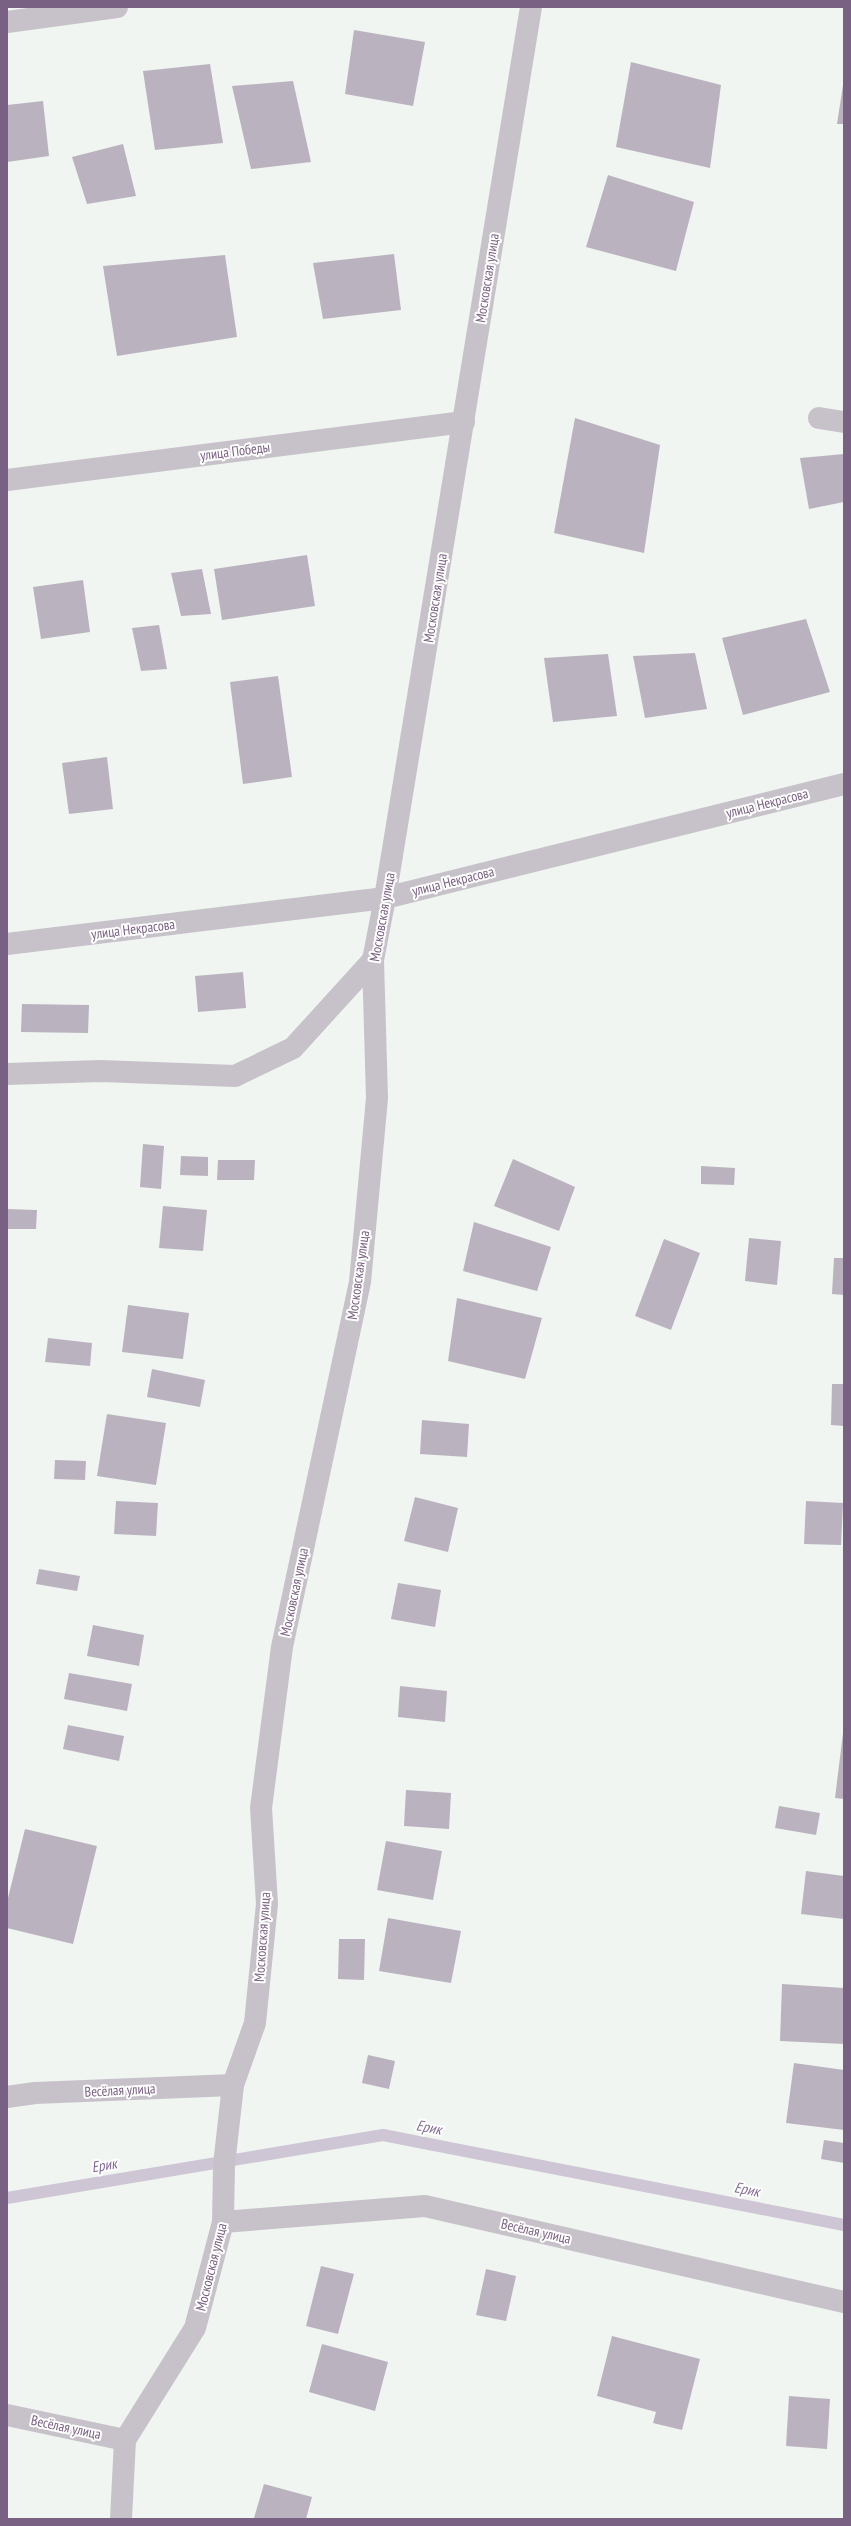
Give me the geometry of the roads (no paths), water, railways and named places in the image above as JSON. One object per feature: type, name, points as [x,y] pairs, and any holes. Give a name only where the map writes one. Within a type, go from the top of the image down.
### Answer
[{"type":"street","points":[[7,22],[117,7]]},
{"type":"street","name":"Московская улица","points":[[124,2440],[195,2328],[223,2222],[224,2165],[233,2084],[255,2023],[267,1904],[261,1808],[282,1647],[360,1282],[377,1098],[373,960],[385,898],[464,422],[531,7]]},
{"type":"street","points":[[819,418],[844,422]]},
{"type":"street","name":"улица Победы","points":[[7,480],[464,422]]},
{"type":"street","name":"улица Некрасова","points":[[7,944],[385,898],[844,784]]},
{"type":"street","points":[[7,1074],[101,1072],[234,1076],[292,1048],[373,960]]},
{"type":"street","name":"Весёлая улица","points":[[7,2097],[35,2093],[233,2084]]},
{"type":"street","name":"Весёлая улица","points":[[223,2222],[425,2206],[844,2302]]},
{"type":"street","name":"Весёлая улица","points":[[7,2415],[124,2440]]},
{"type":"street","points":[[121,2519],[124,2440]]},
{"type":"waterway","name":"Ерик","points":[[7,2198],[383,2135],[844,2225]]}]
